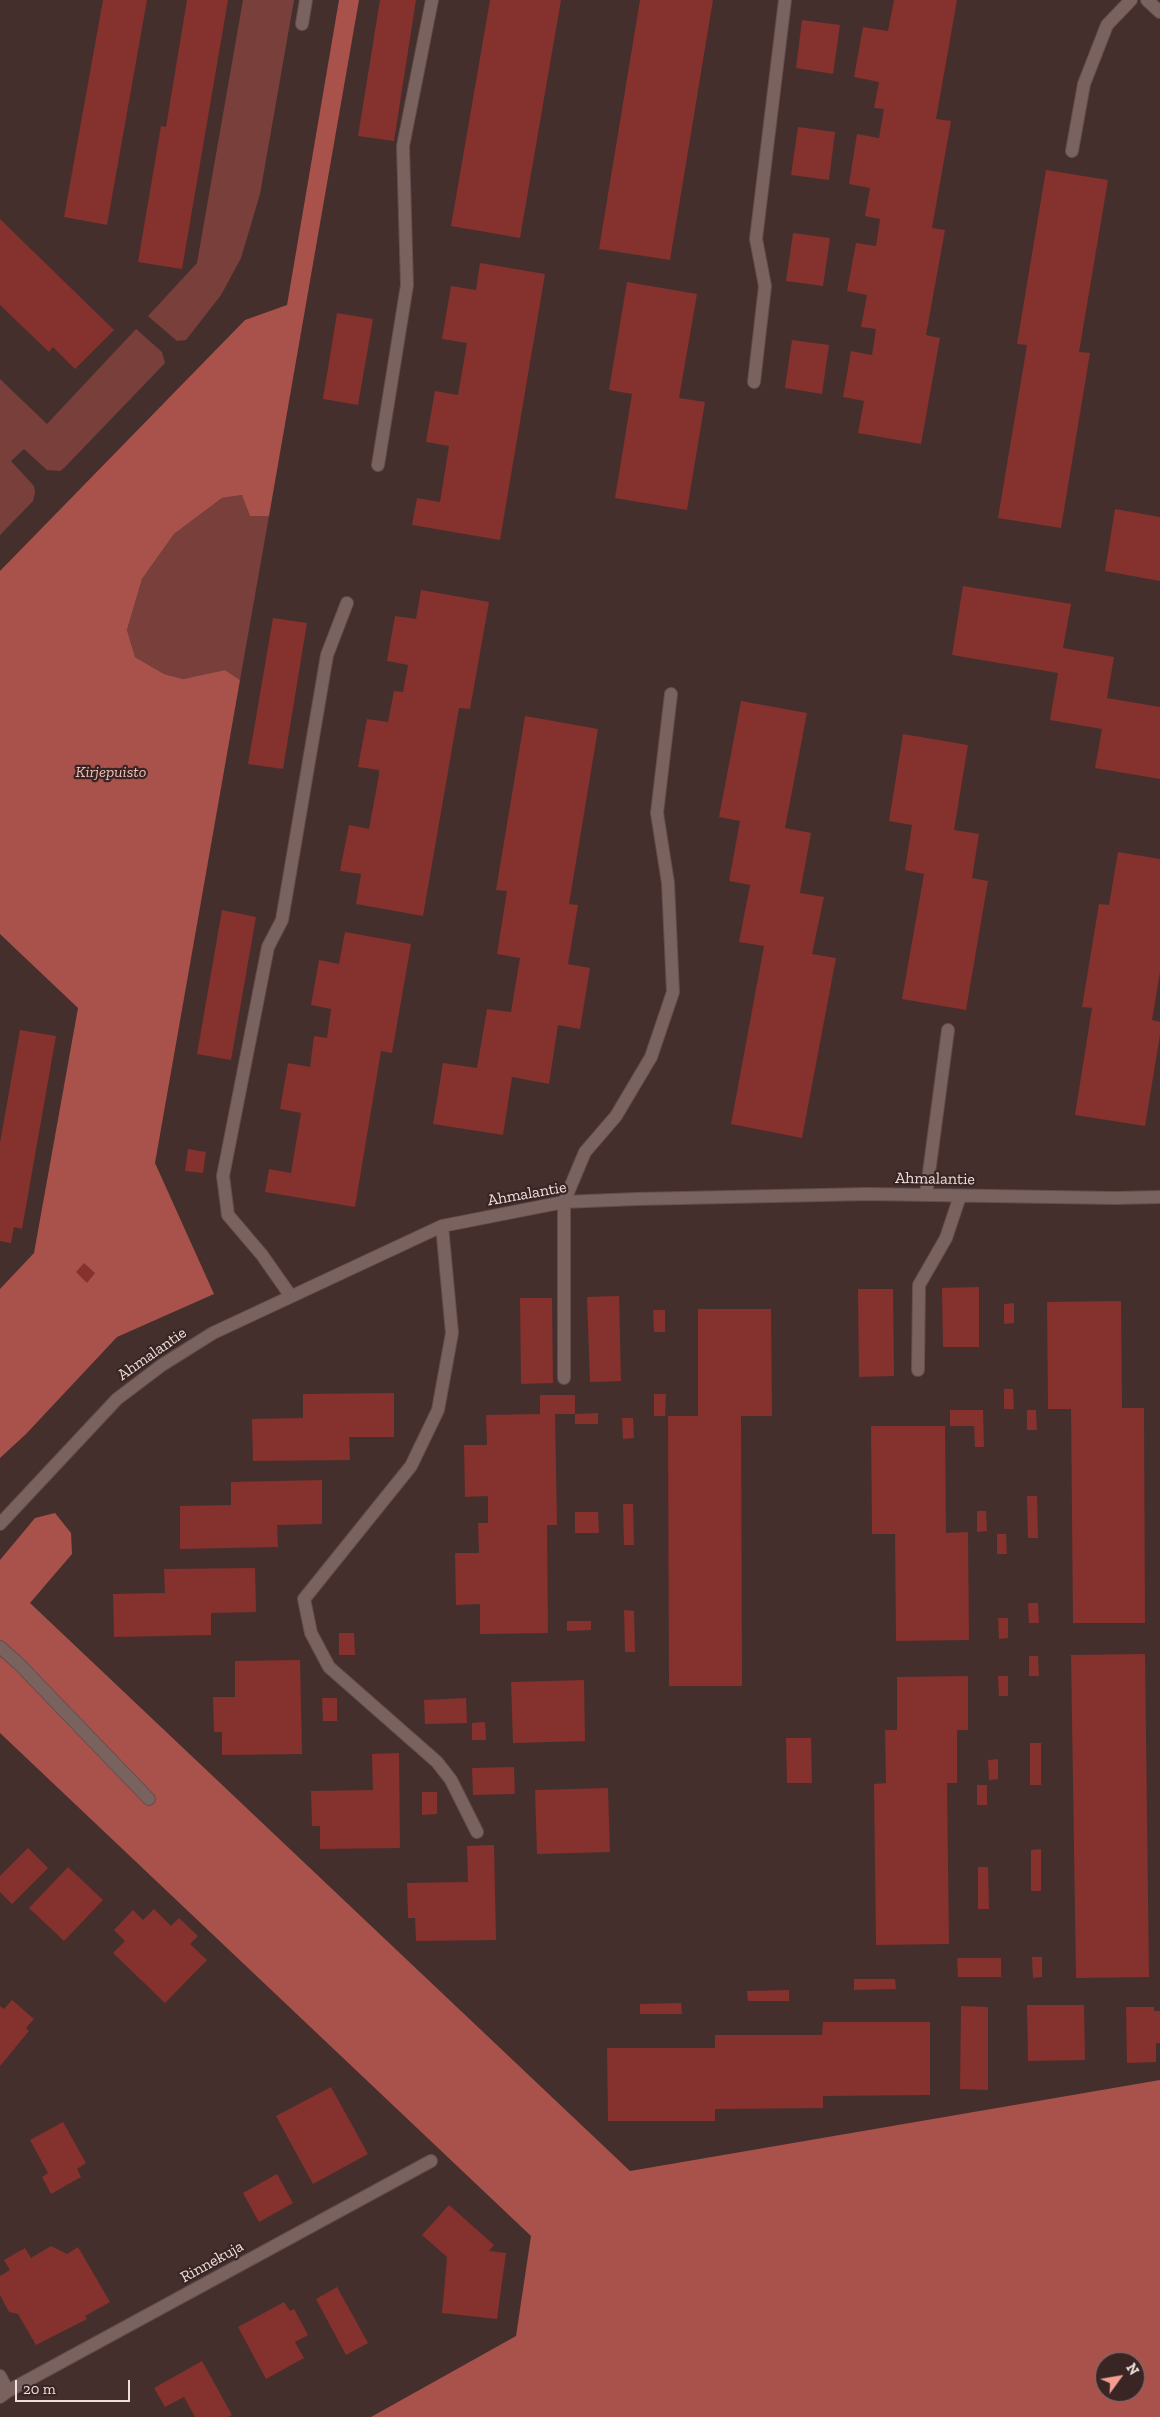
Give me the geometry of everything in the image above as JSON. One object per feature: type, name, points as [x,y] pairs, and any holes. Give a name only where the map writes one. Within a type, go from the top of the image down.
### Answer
[{"type":"street","points":[[302,24],[306,0]]},
{"type":"street","points":[[378,465],[408,285],[403,146],[432,0]]},
{"type":"street","points":[[754,382],[766,286],[756,239],[785,0]]},
{"type":"street","points":[[1072,151],[1084,84],[1107,25],[1131,0]]},
{"type":"street","points":[[1147,0],[1160,12]]},
{"type":"street","points":[[290,1296],[262,1254],[228,1215],[223,1176],[268,947],[282,920],[327,655],[347,603]]},
{"type":"street","points":[[564,1378],[564,1202],[585,1152],[616,1116],[651,1057],[673,992],[668,883],[657,813],[671,694]]},
{"type":"street","points":[[926,1195],[948,1030]]},
{"type":"street","name":"Ahmalantie","points":[[0,1524],[117,1399],[162,1365],[213,1332],[442,1226],[564,1202],[868,1194],[1160,1197]]},
{"type":"street","points":[[918,1370],[919,1284],[946,1238],[960,1196]]},
{"type":"street","points":[[442,1226],[452,1333],[438,1410],[411,1466],[304,1599],[311,1633],[329,1667],[437,1762],[451,1780],[477,1832]]},
{"type":"street","points":[[0,1647],[19,1664],[149,1799]]},
{"type":"street","name":"Rinnekuja","points":[[0,2376],[4,2394],[431,2161]]},
{"type":"shaded area","points":[[243,0],[294,0],[260,194],[241,258],[221,295],[186,340],[177,341],[148,316],[197,263]]},
{"type":"shaded area","points":[[136,329],[162,352],[165,363],[60,471],[47,470],[24,449],[11,461],[34,486],[35,493],[33,501],[0,535],[0,379],[47,424]]},
{"type":"shaded area","points":[[243,495],[250,516],[269,516],[240,680],[225,670],[183,679],[164,674],[135,657],[127,630],[142,579],[174,534],[222,498]]},
{"type":"green space","name":"Kirjepuisto","points":[[339,0],[359,0],[269,516],[250,516],[242,495],[222,498],[174,534],[142,579],[127,630],[135,657],[164,674],[183,679],[225,670],[240,680],[155,1163],[214,1294],[117,1337],[26,1434],[0,1458],[0,1289],[34,1253],[78,1008],[0,934],[0,571],[245,320],[287,305]]},
{"type":"green space","points":[[55,1513],[71,1533],[72,1554],[30,1603],[630,2171],[1160,2080],[1160,2417],[371,2417],[516,2336],[531,2236],[0,1733],[0,1560],[35,1518]]},
{"type":"building","points":[[103,0],[147,0],[107,225],[64,217]]},
{"type":"building","points":[[187,0],[228,0],[182,269],[138,262],[161,126],[166,127]]},
{"type":"building","points":[[380,0],[416,0],[394,141],[358,136]]},
{"type":"building","points":[[490,0],[561,0],[520,238],[451,226]]},
{"type":"building","points":[[640,0],[713,0],[670,260],[599,249]]},
{"type":"building","points":[[894,0],[957,0],[936,119],[951,121],[932,228],[945,230],[926,335],[940,338],[921,444],[858,433],[864,401],[843,397],[851,351],[872,355],[876,329],[861,327],[867,295],[847,291],[856,243],[876,246],[880,219],[865,216],[870,188],[849,184],[857,134],[879,138],[884,109],[874,108],[879,82],[854,77],[863,27],[888,31]]},
{"type":"building","points":[[802,20],[840,25],[833,74],[796,68]]},
{"type":"building","points":[[798,127],[835,132],[829,180],[791,175]]},
{"type":"building","points":[[1046,170],[1108,180],[1079,352],[1090,353],[1061,528],[998,518],[1027,345],[1017,344]]},
{"type":"building","points":[[0,219],[114,330],[75,369],[53,347],[49,352],[0,305]]},
{"type":"building","points":[[793,233],[830,238],[823,286],[786,281]]},
{"type":"building","points":[[480,263],[545,274],[500,540],[412,525],[417,498],[440,502],[449,446],[426,442],[435,391],[458,395],[467,343],[442,339],[451,286],[476,290]]},
{"type":"building","points":[[627,282],[697,294],[679,398],[705,402],[687,510],[615,498],[632,394],[609,390]]},
{"type":"building","points":[[337,313],[373,319],[358,405],[323,399]]},
{"type":"building","points":[[792,340],[829,345],[822,394],[785,388]]},
{"type":"building","points":[[1115,509],[1160,517],[1160,581],[1105,571]]},
{"type":"building","points":[[963,586],[1071,604],[1063,648],[1114,657],[1107,698],[1160,707],[1160,779],[1095,768],[1102,729],[1050,720],[1058,673],[952,655]]},
{"type":"building","points":[[421,590],[489,602],[470,709],[459,708],[423,916],[356,904],[361,874],[340,871],[349,825],[369,829],[379,775],[379,770],[358,767],[367,719],[388,722],[394,691],[403,692],[408,665],[387,661],[395,616],[416,619]]},
{"type":"building","points":[[273,618],[307,623],[283,769],[248,764]]},
{"type":"building","points":[[741,701],[807,713],[785,828],[811,833],[800,893],[824,897],[812,954],[836,958],[802,1138],[731,1124],[764,946],[739,942],[750,885],[729,881],[740,821],[719,817]]},
{"type":"building","points":[[525,716],[598,729],[569,904],[578,905],[568,964],[590,968],[580,1029],[558,1025],[549,1084],[512,1077],[503,1135],[433,1124],[443,1063],[477,1068],[487,1009],[511,1012],[520,958],[497,954],[507,891],[496,890]]},
{"type":"building","points":[[903,734],[968,745],[954,830],[979,834],[972,878],[988,881],[966,1010],[902,999],[924,874],[905,870],[912,825],[889,821]]},
{"type":"building","points":[[1118,852],[1160,859],[1160,972],[1152,1020],[1160,1022],[1160,1035],[1145,1126],[1075,1115],[1092,1008],[1082,1007],[1099,904],[1109,905]]},
{"type":"building","points":[[222,910],[256,917],[231,1060],[197,1054]]},
{"type":"building","points":[[345,932],[411,944],[392,1053],[381,1051],[355,1207],[265,1192],[269,1169],[291,1173],[301,1113],[280,1109],[288,1063],[310,1067],[314,1036],[327,1038],[331,1009],[311,1005],[319,960],[339,964]]},
{"type":"building","points":[[20,1030],[56,1036],[22,1229],[14,1227],[11,1243],[0,1241],[0,1143]]},
{"type":"building","points":[[188,1149],[206,1152],[203,1173],[185,1171]]},
{"type":"building","points":[[84,1263],[95,1273],[87,1283],[76,1272]]},
{"type":"building","points":[[979,1287],[979,1347],[943,1347],[942,1288]]},
{"type":"building","points":[[858,1289],[893,1289],[894,1376],[859,1377]]},
{"type":"building","points":[[619,1296],[621,1381],[590,1382],[587,1297]]},
{"type":"building","points":[[520,1298],[552,1298],[553,1383],[521,1384]]},
{"type":"building","points":[[1121,1301],[1122,1408],[1144,1408],[1145,1623],[1073,1623],[1071,1409],[1048,1409],[1047,1302]]},
{"type":"building","points":[[1014,1303],[1014,1323],[1004,1324],[1004,1304]]},
{"type":"building","points":[[698,1309],[771,1309],[772,1416],[741,1416],[742,1686],[669,1686],[668,1416],[698,1416]]},
{"type":"building","points":[[653,1310],[665,1310],[665,1332],[654,1332]]},
{"type":"building","points":[[1004,1389],[1013,1389],[1014,1409],[1004,1409]]},
{"type":"building","points":[[394,1393],[394,1437],[349,1437],[350,1460],[253,1461],[252,1419],[303,1418],[303,1394]]},
{"type":"building","points":[[654,1394],[666,1394],[665,1416],[654,1416]]},
{"type":"building","points":[[540,1395],[575,1395],[575,1414],[555,1414],[557,1525],[547,1525],[548,1633],[480,1634],[480,1604],[456,1605],[455,1553],[479,1553],[478,1523],[488,1523],[488,1496],[465,1497],[464,1445],[487,1445],[486,1415],[540,1414]]},
{"type":"building","points":[[950,1410],[983,1410],[984,1447],[975,1447],[974,1426],[950,1426]]},
{"type":"building","points":[[1027,1410],[1036,1410],[1037,1430],[1027,1430]]},
{"type":"building","points":[[598,1413],[598,1424],[575,1424],[575,1414]]},
{"type":"building","points":[[622,1418],[633,1418],[634,1438],[623,1439]]},
{"type":"building","points":[[871,1426],[945,1426],[946,1533],[968,1532],[969,1640],[896,1641],[895,1534],[872,1534]]},
{"type":"building","points":[[322,1480],[322,1524],[277,1525],[278,1547],[180,1549],[180,1506],[231,1505],[231,1482]]},
{"type":"building","points":[[1027,1496],[1037,1496],[1038,1538],[1028,1538]]},
{"type":"building","points":[[623,1504],[633,1504],[634,1545],[624,1545]]},
{"type":"building","points":[[977,1511],[986,1511],[987,1531],[977,1532]]},
{"type":"building","points":[[575,1512],[598,1512],[599,1533],[575,1533]]},
{"type":"building","points":[[997,1534],[1006,1534],[1007,1554],[997,1554]]},
{"type":"building","points":[[255,1568],[256,1612],[211,1613],[211,1635],[114,1637],[113,1594],[165,1593],[164,1569]]},
{"type":"building","points":[[1028,1603],[1038,1603],[1039,1623],[1029,1623]]},
{"type":"building","points":[[624,1610],[634,1611],[635,1652],[625,1652]]},
{"type":"building","points":[[998,1618],[1008,1618],[1008,1638],[999,1639]]},
{"type":"building","points":[[567,1621],[591,1621],[591,1630],[567,1631]]},
{"type":"building","points":[[339,1633],[354,1633],[355,1655],[339,1655]]},
{"type":"building","points":[[1145,1654],[1149,1977],[1076,1978],[1071,1655]]},
{"type":"building","points":[[1029,1656],[1038,1656],[1039,1676],[1029,1676]]},
{"type":"building","points":[[300,1660],[302,1754],[222,1755],[222,1732],[214,1732],[213,1697],[235,1697],[235,1661]]},
{"type":"building","points":[[968,1676],[968,1730],[957,1730],[957,1783],[947,1783],[949,1944],[876,1945],[874,1784],[886,1783],[885,1730],[897,1730],[897,1677]]},
{"type":"building","points":[[998,1676],[1008,1676],[1008,1696],[999,1696]]},
{"type":"building","points":[[584,1680],[585,1741],[513,1743],[511,1682]]},
{"type":"building","points":[[322,1698],[337,1698],[337,1721],[323,1721]]},
{"type":"building","points":[[466,1698],[467,1723],[425,1724],[424,1700]]},
{"type":"building","points":[[485,1722],[486,1740],[472,1740],[472,1723]]},
{"type":"building","points":[[786,1738],[811,1738],[812,1783],[787,1783]]},
{"type":"building","points":[[1030,1743],[1041,1743],[1041,1785],[1030,1785]]},
{"type":"building","points":[[399,1753],[400,1848],[320,1849],[320,1826],[312,1826],[311,1791],[373,1790],[372,1754]]},
{"type":"building","points":[[998,1759],[998,1779],[989,1780],[988,1760]]},
{"type":"building","points":[[514,1767],[515,1794],[473,1795],[472,1768]]},
{"type":"building","points":[[977,1785],[987,1785],[987,1805],[977,1805]]},
{"type":"building","points":[[608,1788],[610,1852],[537,1854],[535,1790]]},
{"type":"building","points":[[422,1792],[437,1792],[437,1814],[422,1815]]},
{"type":"building","points":[[494,1845],[496,1940],[416,1941],[415,1918],[408,1918],[407,1883],[468,1882],[467,1846]]},
{"type":"building","points":[[28,1848],[48,1868],[12,1904],[0,1892],[0,1876]]},
{"type":"building","points":[[1041,1849],[1041,1891],[1031,1891],[1031,1850]]},
{"type":"building","points":[[68,1867],[103,1900],[64,1941],[29,1908]]},
{"type":"building","points":[[978,1867],[988,1867],[989,1909],[978,1909]]},
{"type":"building","points":[[154,1909],[171,1926],[179,1918],[198,1936],[190,1944],[207,1960],[165,2003],[113,1953],[125,1941],[114,1930],[133,1910],[143,1920]]},
{"type":"building","points":[[1032,1957],[1042,1957],[1042,1977],[1033,1978]]},
{"type":"building","points":[[957,1958],[1001,1958],[1001,1977],[958,1977]]},
{"type":"building","points":[[854,1979],[895,1979],[896,1989],[854,1990]]},
{"type":"building","points":[[789,1990],[789,2001],[748,2001],[747,1991]]},
{"type":"building","points":[[12,2000],[34,2019],[26,2028],[29,2031],[0,2066],[0,2006],[4,2009]]},
{"type":"building","points":[[681,2003],[682,2014],[640,2014],[640,2004]]},
{"type":"building","points":[[1027,2005],[1084,2005],[1085,2060],[1028,2061]]},
{"type":"building","points":[[961,2006],[988,2007],[988,2090],[960,2089]]},
{"type":"building","points":[[1126,2007],[1154,2007],[1154,2011],[1160,2011],[1160,2043],[1156,2043],[1156,2062],[1127,2063]]},
{"type":"building","points":[[823,2022],[930,2022],[930,2095],[823,2096],[823,2108],[715,2109],[715,2121],[608,2121],[607,2048],[715,2048],[715,2035],[822,2035]]},
{"type":"building","points":[[331,2087],[368,2154],[313,2184],[276,2116]]},
{"type":"building","points":[[63,2122],[86,2163],[77,2169],[81,2177],[51,2194],[42,2177],[48,2173],[30,2140]]},
{"type":"building","points":[[277,2174],[293,2203],[259,2222],[243,2193]]},
{"type":"building","points":[[449,2205],[494,2245],[489,2251],[506,2253],[497,2319],[442,2313],[447,2257],[422,2235]]},
{"type":"building","points":[[51,2246],[67,2254],[78,2247],[110,2302],[85,2316],[87,2319],[36,2345],[18,2314],[9,2312],[0,2295],[0,2276],[10,2270],[4,2260],[25,2248],[31,2258]]},
{"type":"building","points":[[337,2287],[368,2343],[346,2355],[316,2299]]},
{"type":"building","points":[[284,2302],[290,2311],[294,2309],[308,2335],[295,2342],[304,2358],[266,2379],[238,2327]]},
{"type":"building","points":[[202,2361],[232,2415],[228,2417],[195,2417],[184,2397],[165,2407],[154,2388]]}]
